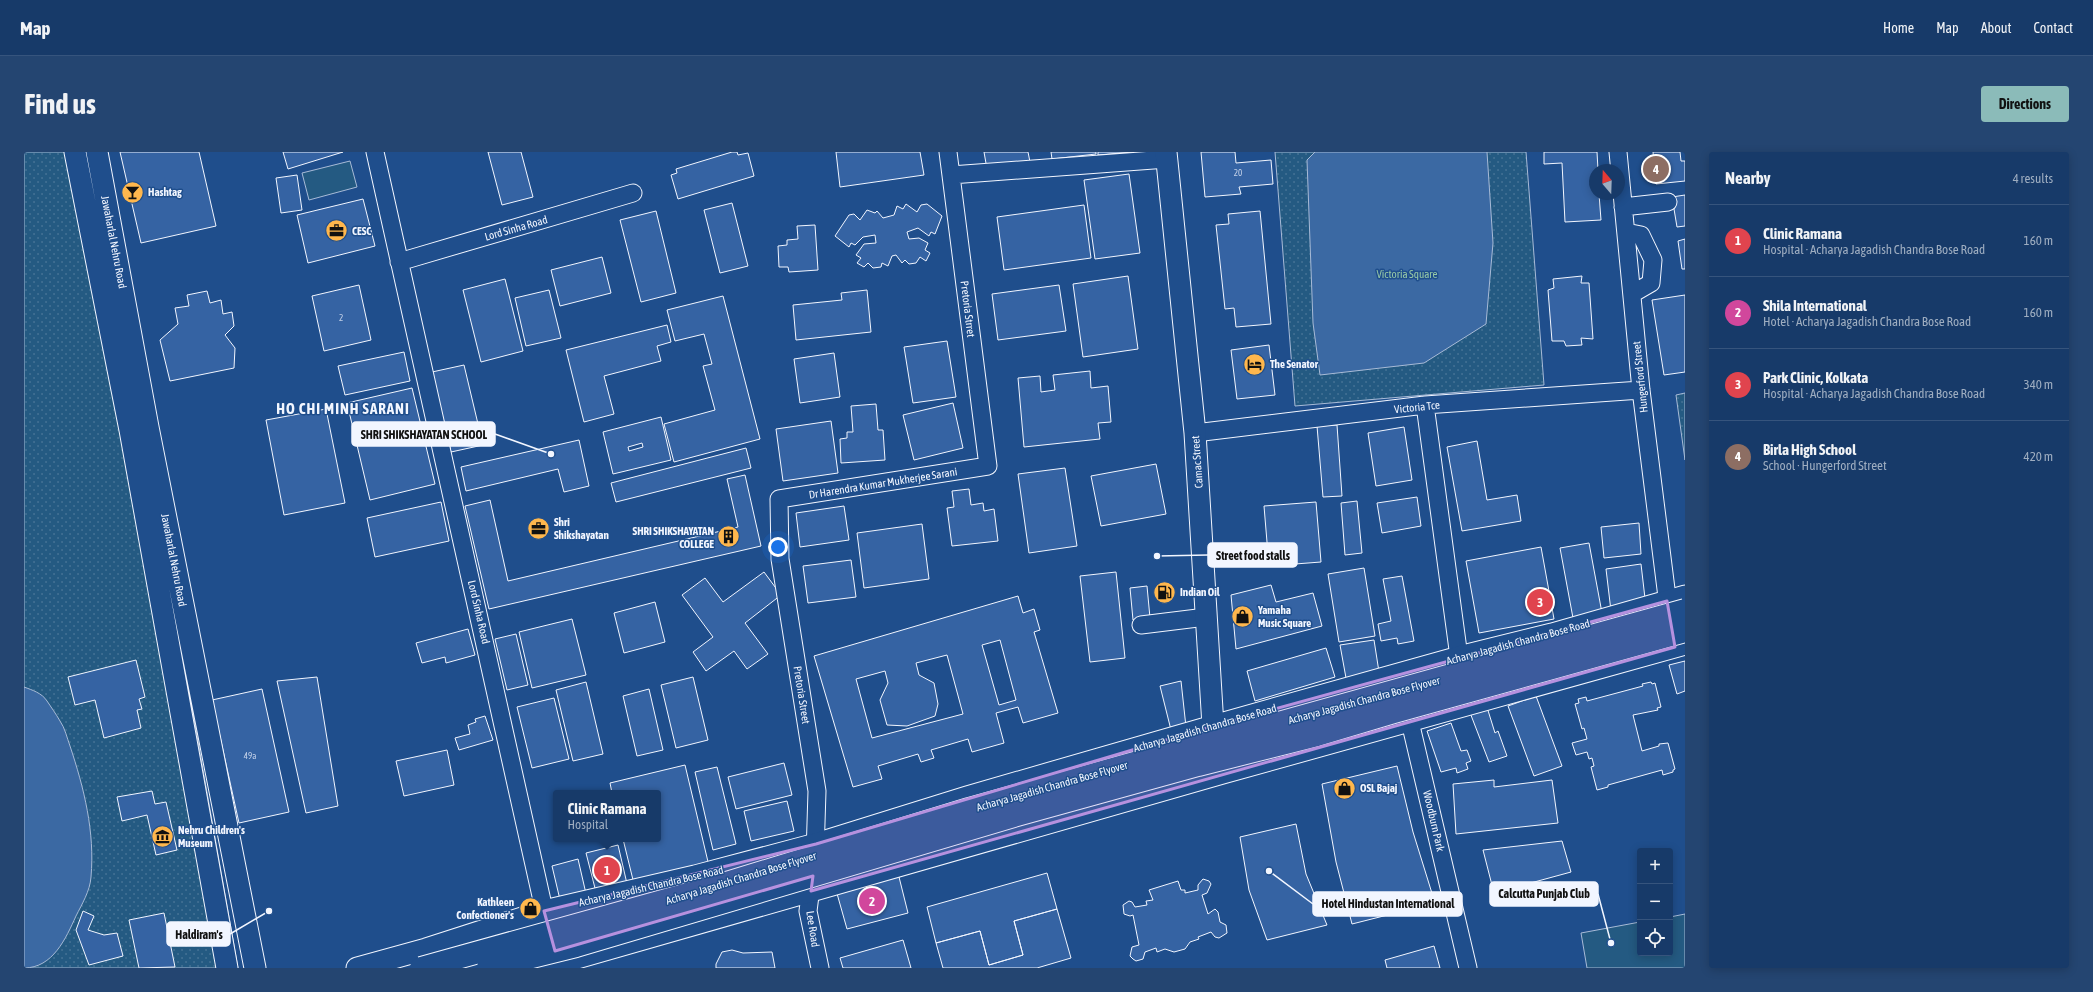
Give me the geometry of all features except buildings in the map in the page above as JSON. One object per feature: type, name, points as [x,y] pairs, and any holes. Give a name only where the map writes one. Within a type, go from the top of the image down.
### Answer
[{"type":"highway","name":"Acharya Jagadish Chandra Bose Flyover","points":[[421,968],[720,885],[976,807],[1679,602]]},
{"type":"highway","name":"Acharya Jagadish Chandra Bose Flyover","points":[[488,968],[576,946],[1017,815],[1198,765],[1682,641]]},
{"type":"main road","name":"Jawaharlal Nehru Road","points":[[75,152],[130,430],[227,968]]},
{"type":"main road","name":"Jawaharlal Nehru Road","points":[[97,152],[148,427],[255,968]]},
{"type":"main road","name":"Camac Street","points":[[1166,156],[1195,433],[1213,726],[1222,773]]},
{"type":"main road","name":"Acharya Jagadish Chandra Bose Road","points":[[357,968],[426,949],[544,911],[694,876],[816,844],[967,797],[1458,657],[1679,602]]},
{"type":"main road","points":[[550,966],[811,890],[1410,721],[1682,641]]},
{"type":"street","name":"Lord Sinha Road","points":[[375,152],[399,262],[446,461],[544,911],[550,966]]},
{"type":"street","name":"Pretoria Strret","points":[[948,152],[988,466]]},
{"type":"street","name":"Hungerford Street","points":[[1618,152],[1641,390],[1679,602],[1682,641]]},
{"type":"street","points":[[951,175],[1166,156]]},
{"type":"street","name":"Lord Sinha Road","points":[[399,262],[633,193]]},
{"type":"street","points":[[1624,207],[1668,202]]},
{"type":"street","points":[[1626,232],[1641,235],[1653,260],[1651,283],[1632,294]]},
{"type":"street","name":"Victoria Tce","points":[[1195,433],[1425,405],[1641,390]]},
{"type":"street","points":[[1425,405],[1458,657]]},
{"type":"street","name":"Dr Harendra Kumar Mukherjee Sarani","points":[[779,499],[988,466]]},
{"type":"street","name":"Pretoria Street","points":[[779,499],[780,559],[817,791],[816,844],[811,890]]},
{"type":"street","points":[[1141,625],[1206,617]]},
{"type":"street","name":"Woodburn Park","points":[[1399,674],[1468,968]]},
{"type":"street","name":"Lee Road","points":[[811,890],[808,911],[820,968]]},
{"type":"highlighted area","points":[[1667,601],[1675,647],[811,891],[813,876],[555,951],[544,911],[816,844],[1213,726]]},
{"type":"green space","points":[[24,152],[94,152],[238,968],[24,968]]},
{"type":"green space","name":"Victoria Square","points":[[1275,152],[1526,152],[1544,385],[1295,406]]},
{"type":"green space","points":[[350,161],[357,187],[309,200],[302,173]]},
{"type":"green space","points":[[1685,393],[1685,460],[1676,395]]},
{"type":"green space","points":[[1685,914],[1685,968],[1587,968],[1581,933],[1637,923],[1637,956],[1673,956],[1673,916]]},
{"type":"shaded area","name":"Victoria Square","points":[[1315,152],[1487,152],[1493,243],[1486,324],[1424,363],[1320,375],[1313,323],[1307,160]]},
{"type":"shaded area","points":[[24,687],[37,692],[45,698],[65,730],[84,794],[90,827],[92,860],[91,877],[87,892],[63,942],[51,957],[43,963],[34,967],[24,968]]},
{"type":"place","name":"Birla High School","points":[[1656,169]]},
{"type":"place","name":"Hashtag","points":[[132,192]]},
{"type":"place","name":"CESC","points":[[336,231]]},
{"type":"place","name":"The Senator","points":[[1255,364]]},
{"type":"place","name":"SHRI SHIKSHAYATAN SCHOOL","points":[[551,454]]},
{"type":"place","name":"Shri Shikshayatan","points":[[539,528]]},
{"type":"place","name":"SHRI SHIKSHAYATAN COLLEGE","points":[[729,537]]},
{"type":"place","name":"Street food stalls","points":[[1157,556]]},
{"type":"place","name":"Indian Oil","points":[[1164,592]]},
{"type":"place","name":"Park Clinic, Kolkata","points":[[1540,602]]},
{"type":"place","name":"Yamaha Music Square","points":[[1243,616]]},
{"type":"place","name":"OSL Bajaj","points":[[1345,788]]},
{"type":"place","name":"Nehru Children's Museum","points":[[163,836]]},
{"type":"place","name":"Clinic Ramana","points":[[607,870]]},
{"type":"place","name":"Hotel Hindustan International","points":[[1269,871]]},
{"type":"place","name":"Shila International","points":[[872,901]]},
{"type":"place","name":"Kathleen Confectioner's","points":[[530,908]]},
{"type":"place","name":"Haldiram's","points":[[269,911]]},
{"type":"place","name":"Calcutta Punjab Club","points":[[1611,943]]},
{"type":"district","name":"HO CHI MINH SARANI","points":[[343,408]]}]
